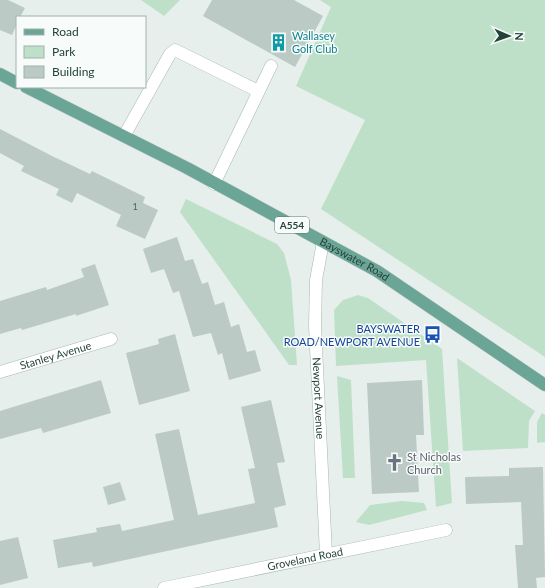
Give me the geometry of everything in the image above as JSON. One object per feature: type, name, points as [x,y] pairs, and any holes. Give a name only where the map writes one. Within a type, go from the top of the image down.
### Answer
[{"type":"main road","points":[[0,74],[16,82]]},
{"type":"main road","name":"Bayswater Road","points":[[28,88],[124,136],[377,271],[545,385]]},
{"type":"street","points":[[124,136],[170,54],[175,50],[258,91]]},
{"type":"street","points":[[214,184],[271,66]]},
{"type":"street","name":"Newport Avenue","points":[[323,242],[316,280],[315,326],[326,554]]},
{"type":"street","name":"Stanley Avenue","points":[[0,372],[110,339]]},
{"type":"street","name":"Groveland Road","points":[[164,588],[446,530]]},
{"type":"green space","points":[[141,0],[180,0],[164,16]]},
{"type":"green space","name":"Wallasey Golf Club","points":[[320,0],[545,0],[545,357],[321,209],[365,120],[296,86],[331,7]]},
{"type":"green space","points":[[186,199],[277,244],[284,253],[291,280],[297,365],[289,365],[180,212]]},
{"type":"green space","points":[[358,295],[368,298],[442,349],[452,503],[436,507],[426,360],[336,366],[334,310],[343,300]]},
{"type":"green space","points":[[457,358],[535,411],[529,421],[528,448],[463,451]]},
{"type":"green space","points":[[337,376],[351,380],[355,478],[343,478]]},
{"type":"green space","points":[[542,413],[545,415],[545,442],[537,443],[537,422]]},
{"type":"green space","points":[[402,501],[424,503],[427,510],[369,525],[356,522],[370,505]]},
{"type":"building","points":[[0,0],[8,0],[25,8],[21,16],[16,16],[16,26],[12,35],[0,30]]},
{"type":"building","name":"Wallasey Golf Club","points":[[212,0],[294,0],[323,16],[295,67],[203,16]]},
{"type":"building","points":[[0,129],[90,174],[92,171],[145,197],[143,203],[158,210],[145,239],[116,226],[121,215],[77,193],[72,203],[56,195],[59,189],[21,171],[24,166],[0,153]]},
{"type":"building","points":[[177,237],[185,261],[193,259],[202,284],[208,282],[215,305],[224,302],[231,327],[239,324],[247,352],[255,350],[261,371],[229,380],[222,353],[218,355],[211,333],[193,337],[179,291],[173,293],[164,269],[151,273],[143,249]]},
{"type":"building","points":[[95,264],[109,305],[76,316],[76,314],[22,330],[21,328],[0,334],[0,301],[46,287],[47,290],[84,277],[81,269]]},
{"type":"building","points":[[175,334],[190,391],[139,405],[126,353],[159,344],[158,339]]},
{"type":"building","points":[[101,380],[111,413],[43,433],[41,428],[0,439],[0,411]]},
{"type":"building","name":"St Nicholas Church","points":[[422,380],[424,435],[416,435],[419,492],[372,494],[367,383]]},
{"type":"building","points":[[271,400],[285,462],[277,463],[286,505],[274,508],[278,527],[93,567],[92,562],[58,568],[53,540],[97,532],[96,528],[120,524],[122,531],[174,520],[155,434],[179,429],[198,515],[255,503],[248,469],[255,468],[241,407]]},
{"type":"building","points":[[543,467],[545,577],[536,578],[537,588],[518,588],[515,545],[523,545],[521,502],[466,504],[465,477],[509,476],[509,468]]},
{"type":"building","points":[[120,482],[126,500],[108,505],[103,487]]},
{"type":"building","points":[[18,537],[28,578],[0,585],[0,541]]},
{"type":"place","name":"Wallasey Golf Club","points":[[279,42]]},
{"type":"place","name":"BAYSWATER ROAD/NEWPORT AVENUE","points":[[433,335]]},
{"type":"place","name":"St Nicholas Church","points":[[394,463]]}]
